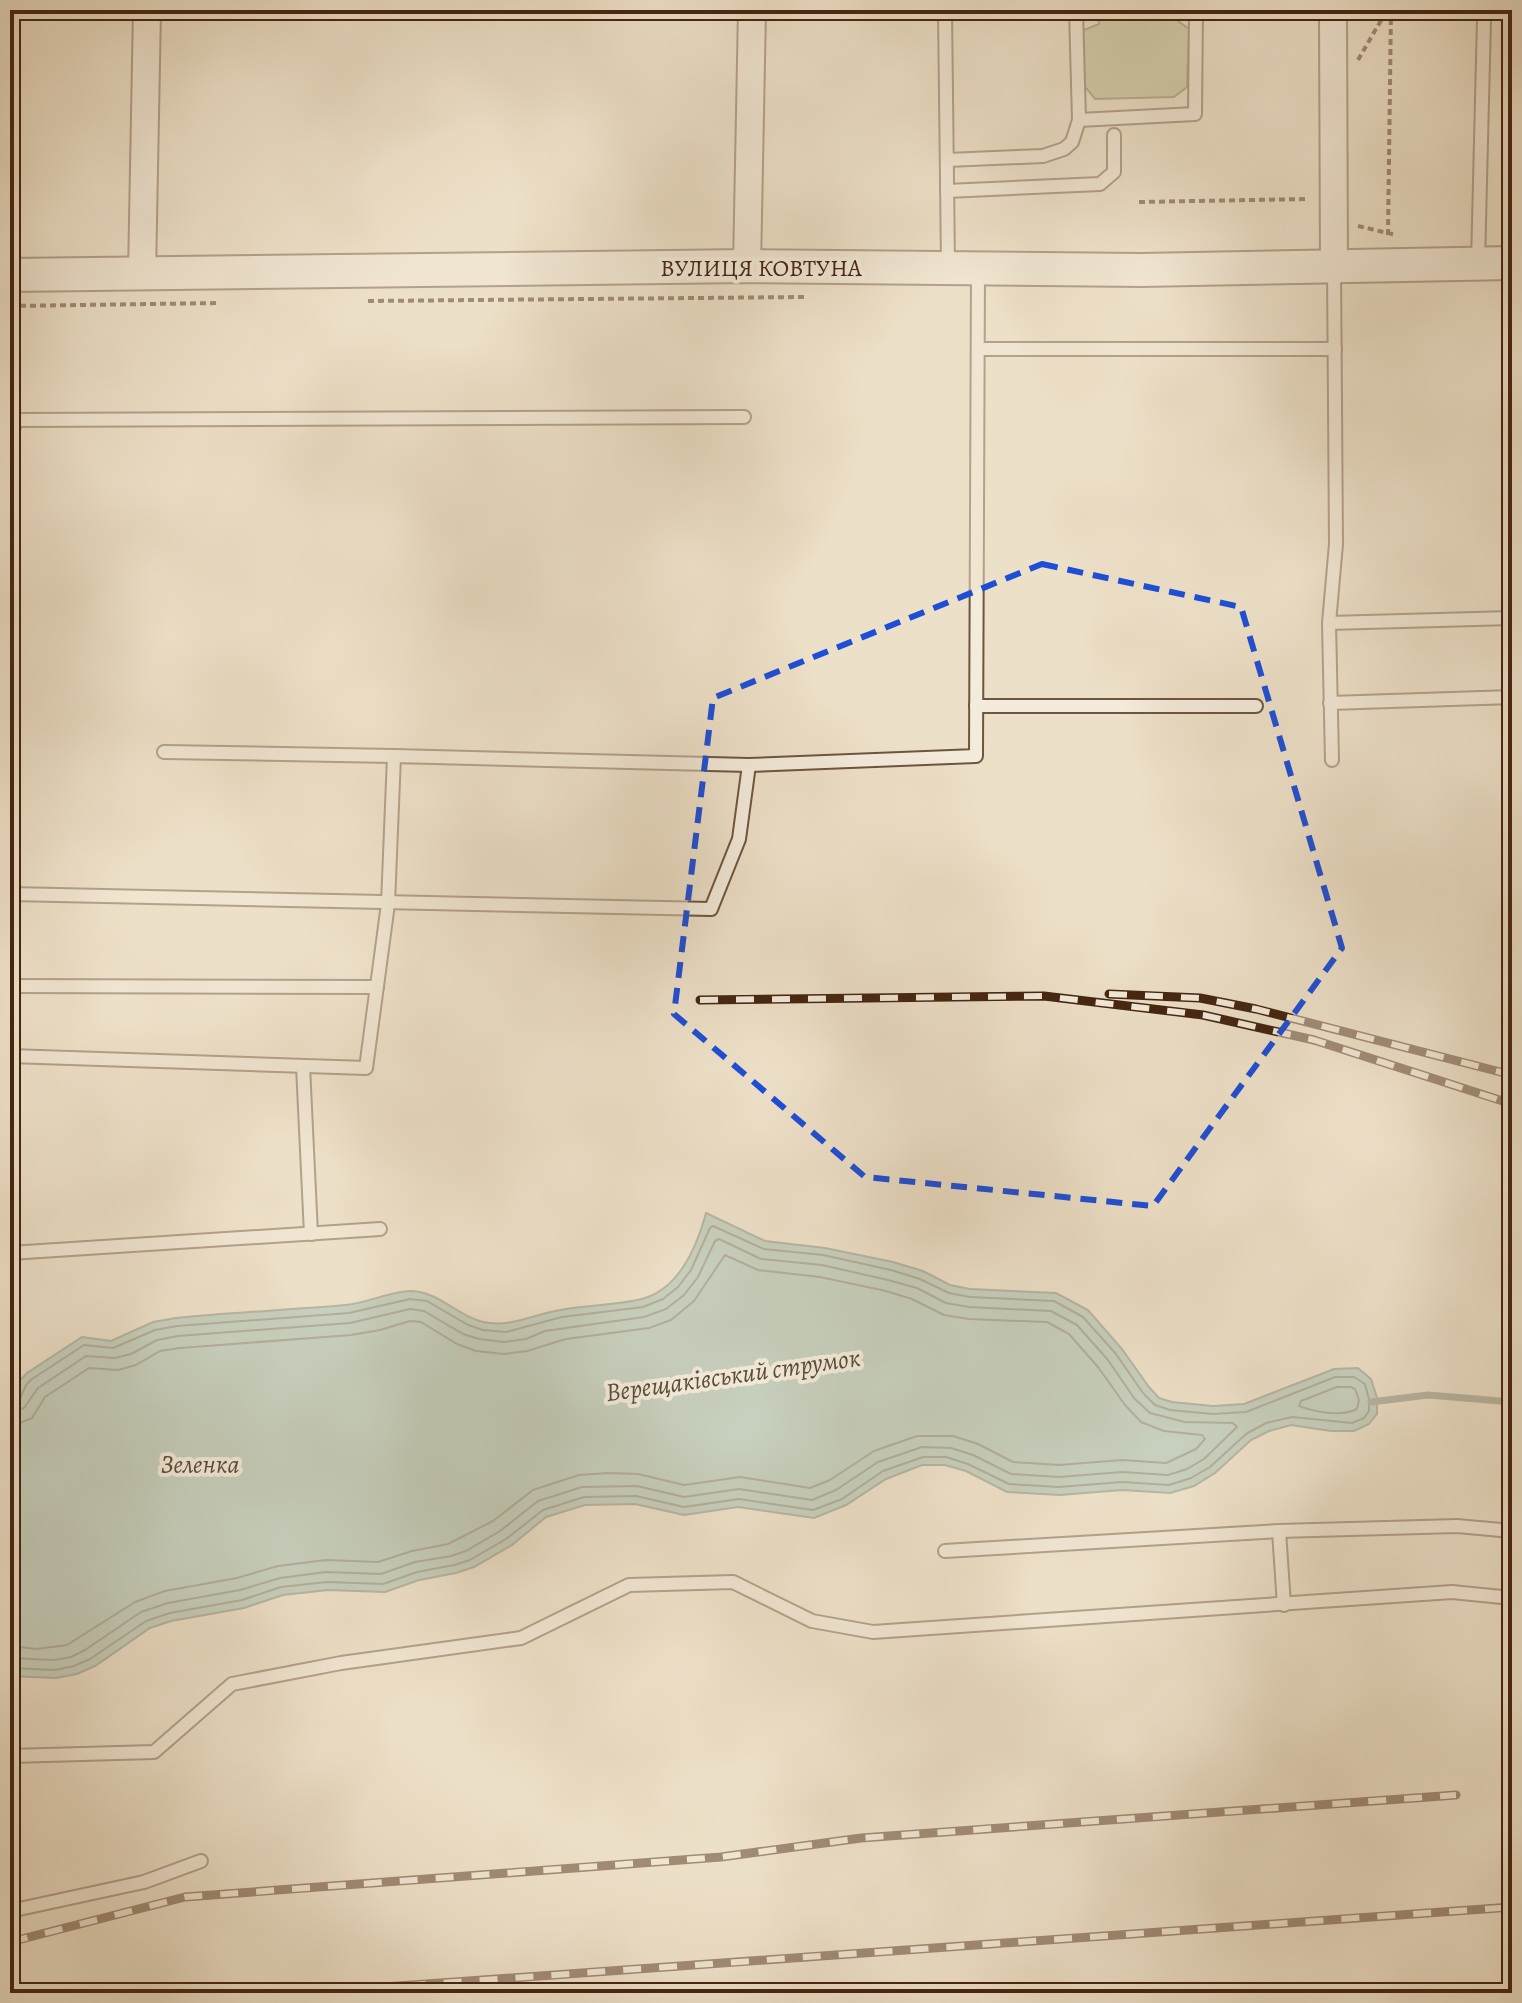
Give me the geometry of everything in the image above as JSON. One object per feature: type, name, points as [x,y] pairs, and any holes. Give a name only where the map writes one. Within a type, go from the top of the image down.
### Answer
[{"type":"street","points":[[142,274],[147,10]]},
{"type":"street","points":[[747,266],[752,10]]},
{"type":"street","points":[[1333,10],[1334,266]]},
{"type":"street","name":"ВУЛИЦЯ КОВТУНА","points":[[10,275],[747,266],[1141,270],[1512,263]]},
{"type":"lane","points":[[164,752],[749,765],[976,756],[979,349],[947,191],[945,10]]},
{"type":"lane","points":[[947,160],[1031,158],[1055,154],[1072,142],[1079,120],[1076,10]]},
{"type":"lane","points":[[1079,120],[1195,114],[1196,10]]},
{"type":"lane","points":[[1478,263],[1484,19]]},
{"type":"lane","points":[[947,191],[1100,184],[1114,172],[1114,135]]},
{"type":"lane","points":[[1332,760],[1329,623],[1336,544],[1334,266]]},
{"type":"lane","points":[[979,349],[1335,349]]},
{"type":"lane","points":[[10,440],[16,420],[744,417]]},
{"type":"lane","points":[[1329,623],[1512,618]]},
{"type":"lane","points":[[1330,703],[1512,697]]},
{"type":"lane","points":[[976,706],[1256,706]]},
{"type":"lane","points":[[10,1056],[366,1068],[388,904],[394,756]]},
{"type":"lane","points":[[10,894],[711,909],[739,839],[749,765]]},
{"type":"lane","points":[[10,986],[377,987]]},
{"type":"lane","points":[[303,1066],[311,1234]]},
{"type":"lane","points":[[10,1253],[380,1229]]},
{"type":"lane","points":[[945,1551],[1279,1531],[1457,1526],[1512,1531]]},
{"type":"lane","points":[[1279,1531],[1284,1605]]},
{"type":"lane","points":[[10,1756],[154,1752],[232,1684],[341,1663],[521,1638],[629,1585],[733,1582],[812,1621],[873,1632],[1452,1592],[1512,1598]]},
{"type":"lane","points":[[10,1911],[144,1882],[201,1861]]},
{"type":"path","points":[[1388,235],[1391,10]]},
{"type":"path","points":[[368,301],[807,297]]},
{"type":"path","points":[[10,306],[226,303]]},
{"type":"highlighted area","points":[[1042,564],[1241,607],[1342,948],[1153,1206],[865,1177],[674,1014],[713,698]]},
{"type":"green space","points":[[1098,10],[1170,10],[1170,15],[1189,29],[1187,87],[1174,97],[1095,99],[1082,83],[1080,37],[1084,30],[1099,24]]},
{"type":"water","name":"Зеленка","points":[[706,1213],[765,1241],[825,1248],[893,1262],[923,1271],[950,1285],[970,1289],[1056,1293],[1088,1310],[1159,1398],[1172,1402],[1213,1406],[1244,1404],[1334,1369],[1358,1368],[1371,1379],[1377,1398],[1377,1414],[1369,1424],[1354,1431],[1291,1425],[1269,1431],[1251,1440],[1215,1473],[1194,1486],[1170,1493],[1122,1490],[1060,1495],[1007,1492],[966,1471],[945,1465],[922,1465],[886,1479],[846,1505],[814,1518],[738,1507],[684,1515],[635,1504],[585,1505],[546,1517],[512,1545],[474,1567],[456,1573],[419,1580],[385,1592],[328,1590],[283,1595],[244,1608],[171,1621],[150,1628],[95,1666],[77,1674],[56,1678],[10,1676],[10,1403],[19,1381],[27,1373],[82,1337],[111,1341],[153,1322],[176,1318],[346,1305],[411,1291],[431,1295],[474,1319],[493,1323],[645,1298],[668,1285],[685,1264],[698,1239]]},
{"type":"waterway","name":"Верещаківський струмок","points":[[1371,1402],[1428,1395],[1512,1402]]},
{"type":"railway","points":[[1109,994],[1200,998],[1256,1009],[1512,1075]]},
{"type":"railway","points":[[700,1000],[1044,996],[1203,1015],[1314,1040],[1512,1104]]},
{"type":"railway","points":[[10,1942],[185,1897],[721,1857],[861,1838],[1456,1795]]},
{"type":"railway","points":[[300,1993],[1512,1907]]}]
